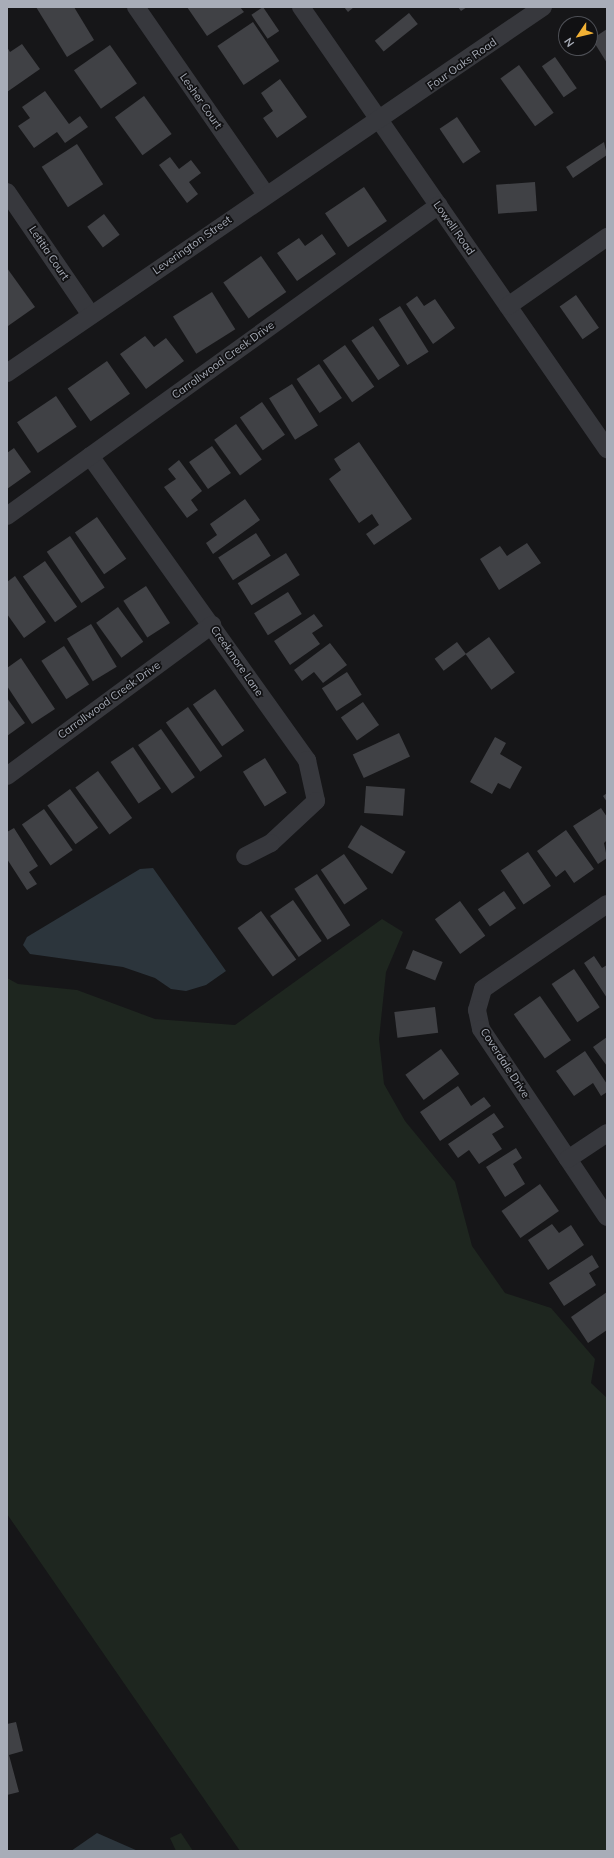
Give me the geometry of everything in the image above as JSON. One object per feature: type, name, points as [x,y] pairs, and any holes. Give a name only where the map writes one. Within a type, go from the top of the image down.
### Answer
[{"type":"street","name":"Lesher Court","points":[[136,7],[266,195]]},
{"type":"street","name":"Lowell Road","points":[[301,7],[607,449]]},
{"type":"street","name":"Four Oaks Road","points":[[380,121],[543,7]]},
{"type":"street","name":"Leverington Street","points":[[7,373],[266,195],[380,121]]},
{"type":"street","name":"Letitia Court","points":[[7,192],[91,315]]},
{"type":"street","name":"Carrollwood Creek Drive","points":[[7,516],[439,205]]},
{"type":"street","points":[[508,306],[607,237]]},
{"type":"street","name":"Creekmore Lane","points":[[90,456],[307,760],[316,801],[271,843],[245,856]]},
{"type":"street","name":"Carrollwood Creek Drive","points":[[7,776],[212,625]]},
{"type":"street","name":"Coverdale Drive","points":[[607,904],[483,989],[477,1010],[481,1029],[607,1217]]},
{"type":"street","points":[[568,1159],[607,1133]]},
{"type":"shaded area","points":[[153,868],[226,971],[206,985],[186,991],[171,989],[155,978],[123,967],[30,954],[23,945],[27,937],[140,869]]},
{"type":"shaded area","points":[[382,919],[403,932],[386,972],[379,1039],[384,1084],[405,1121],[455,1182],[472,1246],[505,1293],[551,1308],[595,1359],[591,1383],[607,1398],[607,1851],[240,1851],[7,1514],[7,978],[18,984],[77,990],[155,1019],[235,1025]]},
{"type":"shaded area","points":[[97,1833],[138,1851],[71,1851]]},
{"type":"shaded area","points":[[181,1833],[193,1851],[176,1851],[170,1838]]},
{"type":"building","points":[[36,7],[74,7],[94,40],[67,57]]},
{"type":"building","points":[[187,7],[240,7],[244,12],[207,36]]},
{"type":"building","points":[[263,7],[279,31],[268,39],[251,15]]},
{"type":"building","points":[[344,7],[354,7],[348,12]]},
{"type":"building","points":[[458,7],[467,7],[461,11]]},
{"type":"building","points":[[409,13],[418,24],[384,52],[375,41]]},
{"type":"building","points":[[253,22],[279,61],[244,85],[217,46]]},
{"type":"building","points":[[607,29],[607,63],[598,49],[598,35]]},
{"type":"building","points":[[22,44],[40,69],[7,92],[7,47],[10,52]]},
{"type":"building","points":[[110,45],[137,84],[101,109],[74,70]]},
{"type":"building","points":[[555,57],[577,88],[564,97],[542,66]]},
{"type":"building","points":[[519,65],[554,113],[535,126],[500,79]]},
{"type":"building","points":[[280,79],[307,117],[277,138],[263,118],[273,111],[261,93]]},
{"type":"building","points":[[45,91],[69,124],[80,116],[88,127],[65,143],[57,132],[34,148],[18,126],[30,118],[22,107]]},
{"type":"building","points":[[144,96],[172,134],[143,155],[115,117]]},
{"type":"building","points":[[457,117],[480,152],[463,164],[440,129]]},
{"type":"building","points":[[604,142],[607,155],[573,178],[566,167]]},
{"type":"building","points":[[77,144],[103,184],[68,207],[42,167]]},
{"type":"building","points":[[170,157],[179,169],[191,160],[201,173],[189,182],[198,194],[187,203],[159,165]]},
{"type":"building","points":[[535,182],[537,211],[498,214],[496,185]]},
{"type":"building","points":[[364,187],[387,221],[348,247],[325,213]]},
{"type":"building","points":[[104,214],[120,235],[103,247],[87,227]]},
{"type":"building","points":[[322,234],[336,254],[297,281],[277,253],[299,238],[305,246]]},
{"type":"building","points":[[261,256],[286,292],[249,318],[223,282]]},
{"type":"building","points":[[7,268],[35,307],[8,326],[7,324]]},
{"type":"building","points":[[212,292],[235,329],[196,354],[173,316]]},
{"type":"building","points":[[576,295],[599,328],[583,339],[560,306]]},
{"type":"building","points":[[417,296],[424,306],[435,299],[455,328],[433,344],[406,304]]},
{"type":"building","points":[[400,306],[429,352],[407,365],[379,319]]},
{"type":"building","points":[[373,326],[400,366],[378,380],[351,341]]},
{"type":"building","points":[[145,336],[154,347],[166,338],[184,361],[146,389],[120,354]]},
{"type":"building","points":[[345,345],[374,387],[352,402],[323,360]]},
{"type":"building","points":[[107,361],[130,394],[91,421],[68,389]]},
{"type":"building","points":[[319,364],[342,398],[320,413],[297,379]]},
{"type":"building","points":[[292,384],[318,426],[295,440],[269,398]]},
{"type":"building","points":[[56,396],[77,427],[38,453],[17,422]]},
{"type":"building","points":[[262,402],[285,435],[263,450],[240,417]]},
{"type":"building","points":[[236,424],[262,460],[240,475],[214,440]]},
{"type":"building","points":[[359,442],[412,519],[374,545],[366,534],[379,525],[372,514],[359,523],[329,479],[341,470],[334,459]]},
{"type":"building","points":[[212,446],[231,473],[208,489],[189,462]]},
{"type":"building","points":[[14,448],[31,472],[7,489],[7,453]]},
{"type":"building","points":[[179,460],[202,491],[191,500],[198,510],[187,518],[164,487],[176,479],[168,469]]},
{"type":"building","points":[[245,499],[260,520],[213,554],[206,543],[217,535],[210,524]]},
{"type":"building","points":[[97,517],[126,559],[104,574],[75,532]]},
{"type":"building","points":[[256,533],[271,556],[233,580],[218,558]]},
{"type":"building","points":[[70,536],[105,587],[81,603],[47,552]]},
{"type":"building","points":[[527,543],[541,563],[499,590],[480,559],[500,546],[507,556]]},
{"type":"building","points":[[286,553],[300,575],[251,605],[238,583]]},
{"type":"building","points":[[45,561],[77,607],[55,622],[23,576]]},
{"type":"building","points":[[15,576],[46,622],[24,638],[7,614],[7,582]]},
{"type":"building","points":[[146,586],[170,623],[147,638],[123,601]]},
{"type":"building","points":[[288,592],[302,614],[268,635],[254,613]]},
{"type":"building","points":[[118,607],[143,642],[121,658],[96,623]]},
{"type":"building","points":[[314,614],[323,626],[312,633],[320,644],[290,665],[274,641]]},
{"type":"building","points":[[91,624],[117,667],[93,681],[67,638]]},
{"type":"building","points":[[489,637],[515,673],[491,690],[466,654]]},
{"type":"building","points":[[457,642],[466,654],[444,671],[435,659]]},
{"type":"building","points":[[330,643],[347,665],[323,683],[314,672],[302,681],[294,670]]},
{"type":"building","points":[[64,646],[89,685],[66,699],[41,661]]},
{"type":"building","points":[[21,658],[55,709],[32,724],[7,686],[7,668]]},
{"type":"building","points":[[347,672],[362,695],[337,711],[322,688]]},
{"type":"building","points":[[215,689],[244,731],[222,746],[193,704]]},
{"type":"building","points":[[7,698],[25,723],[7,736]]},
{"type":"building","points":[[363,702],[379,725],[357,740],[341,717]]},
{"type":"building","points":[[188,707],[222,756],[200,772],[166,722]]},
{"type":"building","points":[[161,729],[195,777],[172,793],[138,745]]},
{"type":"building","points":[[399,733],[410,757],[364,778],[353,755]]},
{"type":"building","points":[[495,737],[506,743],[500,754],[522,767],[510,789],[498,783],[492,794],[470,782]]},
{"type":"building","points":[[133,747],[161,788],[139,804],[111,762]]},
{"type":"building","points":[[265,758],[287,793],[265,807],[243,772]]},
{"type":"building","points":[[98,771],[132,818],[109,834],[75,787]]},
{"type":"building","points":[[366,786],[405,789],[403,816],[364,813]]},
{"type":"building","points":[[70,789],[98,828],[76,844],[47,805]]},
{"type":"building","points":[[607,793],[607,802],[603,796]]},
{"type":"building","points":[[601,808],[607,817],[607,840],[604,843],[607,858],[598,864],[573,826]]},
{"type":"building","points":[[44,809],[73,850],[51,865],[22,824]]},
{"type":"building","points":[[361,825],[406,852],[392,874],[348,847]]},
{"type":"building","points":[[14,828],[38,866],[29,872],[37,884],[27,890],[7,859],[7,832]]},
{"type":"building","points":[[566,830],[594,869],[574,883],[565,870],[556,877],[537,851]]},
{"type":"building","points":[[528,852],[551,886],[524,904],[501,870]]},
{"type":"building","points":[[344,854],[367,889],[344,904],[321,870]]},
{"type":"building","points":[[317,874],[350,925],[328,940],[294,889]]},
{"type":"building","points":[[504,891],[516,908],[490,927],[478,909]]},
{"type":"building","points":[[293,900],[322,941],[299,957],[270,916]]},
{"type":"building","points":[[460,901],[485,936],[460,954],[435,919]]},
{"type":"building","points":[[261,911],[296,960],[273,977],[238,928]]},
{"type":"building","points":[[413,950],[443,962],[435,981],[406,969]]},
{"type":"building","points":[[594,956],[602,968],[607,965],[607,998],[584,963]]},
{"type":"building","points":[[574,969],[600,1007],[577,1022],[552,984]]},
{"type":"building","points":[[540,996],[571,1040],[545,1059],[514,1014]]},
{"type":"building","points":[[435,1007],[438,1033],[397,1038],[394,1012]]},
{"type":"building","points":[[607,1037],[607,1066],[593,1047]]},
{"type":"building","points":[[441,1049],[459,1074],[424,1100],[405,1075]]},
{"type":"building","points":[[585,1051],[607,1084],[607,1092],[601,1096],[593,1083],[574,1096],[556,1071]]},
{"type":"building","points":[[458,1086],[471,1106],[484,1097],[491,1106],[440,1141],[420,1112]]},
{"type":"building","points":[[494,1113],[504,1127],[492,1134],[502,1149],[479,1164],[469,1150],[458,1158],[448,1144]]},
{"type":"building","points":[[516,1148],[522,1158],[513,1164],[525,1184],[505,1197],[486,1167]]},
{"type":"building","points":[[540,1184],[559,1211],[520,1238],[501,1211]]},
{"type":"building","points":[[552,1224],[559,1233],[571,1225],[584,1245],[548,1270],[528,1240]]},
{"type":"building","points":[[592,1255],[599,1267],[589,1273],[596,1285],[564,1306],[549,1283]]},
{"type":"building","points":[[607,1292],[607,1330],[588,1343],[571,1317]]},
{"type":"building","points":[[16,1722],[23,1751],[9,1755],[19,1792],[7,1795],[7,1724]]}]
